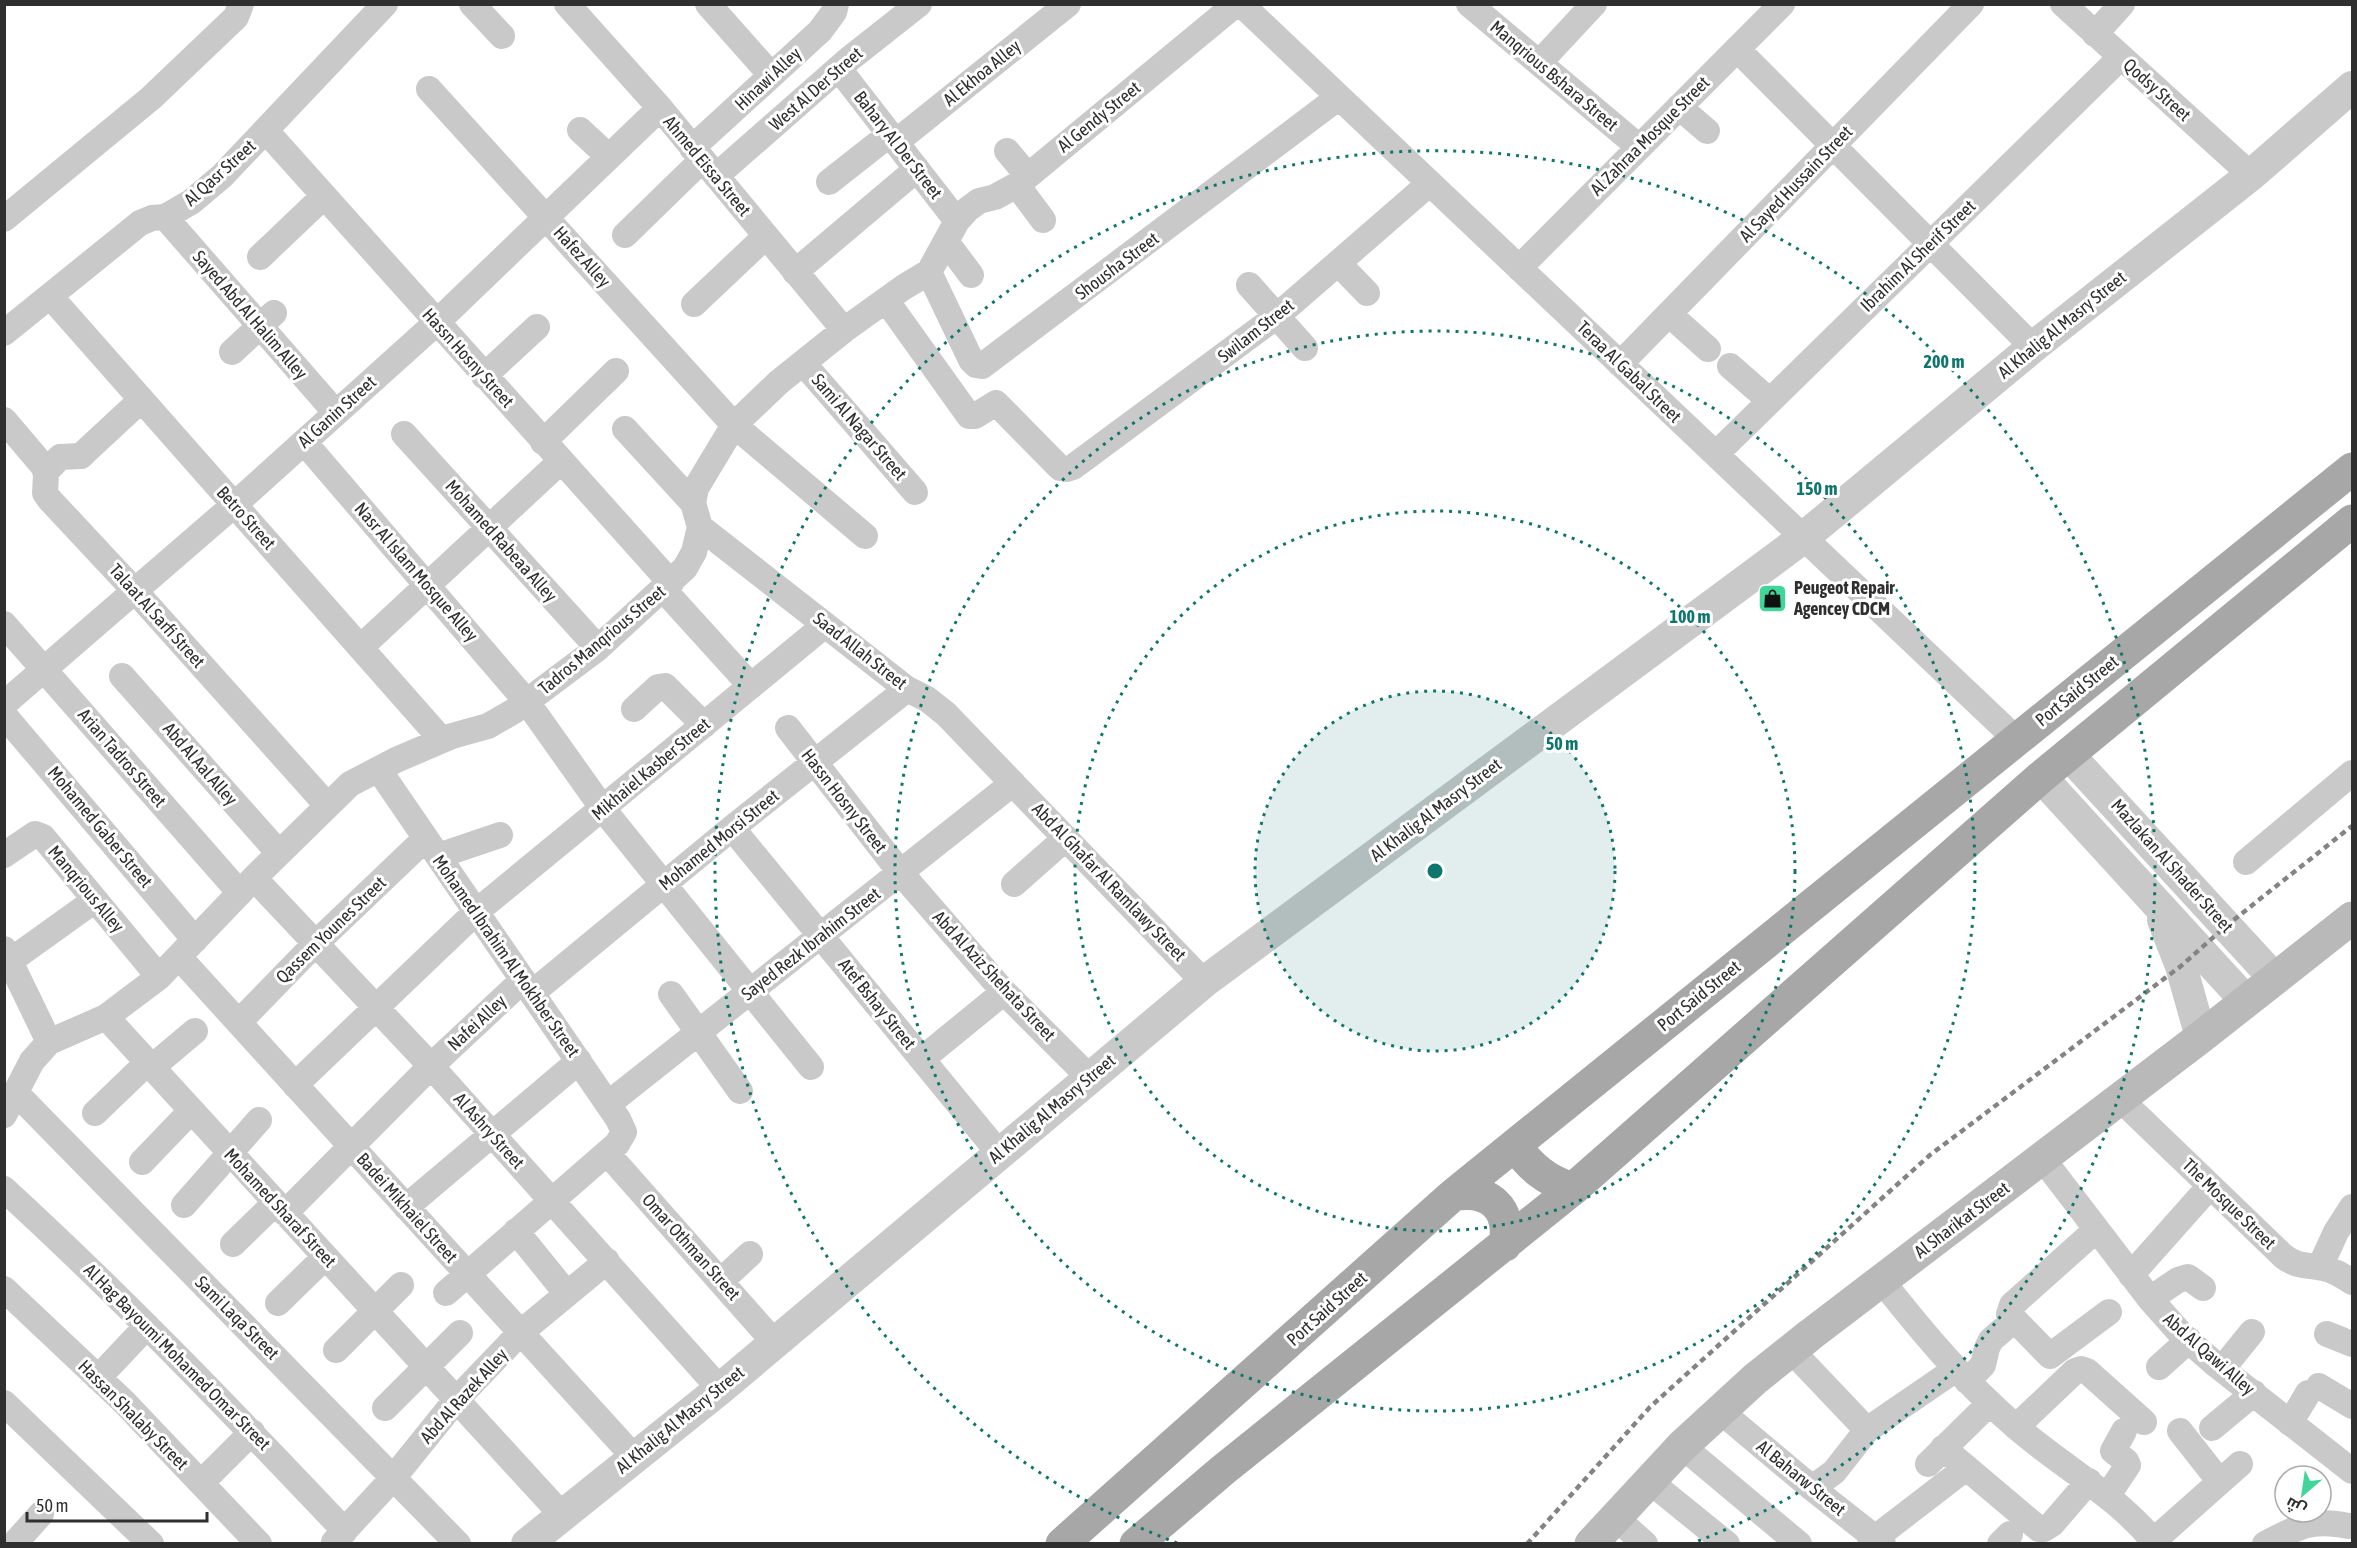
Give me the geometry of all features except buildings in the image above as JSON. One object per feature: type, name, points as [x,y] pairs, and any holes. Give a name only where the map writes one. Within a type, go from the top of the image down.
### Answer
[{"type":"main road","name":"Port Said Street","points":[[1062,1544],[1453,1195],[2352,470]]},
{"type":"main road","points":[[1136,1544],[1223,1470],[1573,1189],[2041,777],[2352,521]]},
{"type":"main road","name":"Al Sharikat Street","points":[[1591,1544],[1648,1480],[1719,1410],[1791,1350],[2201,1037],[2352,918]]},
{"type":"main road","points":[[1515,1145],[1523,1158],[1545,1178],[1573,1189]]},
{"type":"main road","points":[[1453,1195],[1479,1194],[1495,1204],[1506,1219],[1508,1232],[1505,1245]]},
{"type":"main road","points":[[1191,1430],[1223,1470]]},
{"type":"street","points":[[4,219],[151,98],[236,17],[241,4]]},
{"type":"street","name":"Al Qasr Street","points":[[4,333],[140,223],[152,218],[165,217],[191,202],[222,176],[385,4]]},
{"type":"street","points":[[472,4],[502,36]]},
{"type":"street","name":"Ahmed Eissa Street","points":[[567,4],[660,108],[844,330]]},
{"type":"street","points":[[708,4],[771,75]]},
{"type":"street","name":"Hinawi Alley","points":[[704,161],[771,75],[820,31],[834,12],[836,4]]},
{"type":"street","name":"West Al Der Street","points":[[704,161],[843,64],[919,4]]},
{"type":"street","name":"Al Ekhoa Alley","points":[[829,183],[893,138],[1068,4]]},
{"type":"street","name":"Al Gendy Street","points":[[952,232],[979,201],[995,197],[1023,180],[1236,4]]},
{"type":"street","name":"Teraa Al Gabal Street","points":[[1242,4],[2017,740]]},
{"type":"street","name":"Manqrious Bshara Street","points":[[1469,4],[1639,147]]},
{"type":"street","points":[[1539,63],[1594,4]]},
{"type":"street","name":"Al Zahraa Mosque Street","points":[[1519,268],[1782,4]]},
{"type":"street","name":"Al Sayed Hussain Street","points":[[1620,364],[1971,4]]},
{"type":"street","name":"Qodsy Street","points":[[2063,4],[2251,175]]},
{"type":"street","points":[[2095,34],[2122,4]]},
{"type":"street","name":"Bahary Al Der Street","points":[[820,31],[893,138],[917,169],[952,232],[971,275]]},
{"type":"street","points":[[1737,49],[2033,347]]},
{"type":"street","name":"Ibrahim Al Sherif Street","points":[[1716,454],[2121,57]]},
{"type":"street","name":"Al Khalig Al Masry Street","points":[[527,1544],[720,1389],[1204,982],[1803,538],[2033,347],[2251,175],[2352,87]]},
{"type":"street","name":"Hafez Alley","points":[[429,89],[734,425],[865,536]]},
{"type":"street","name":"Shousha Street","points":[[982,366],[1339,97]]},
{"type":"street","points":[[1679,106],[1707,131]]},
{"type":"street","name":"Al Ganin Street","points":[[4,704],[234,505],[436,323],[660,108]]},
{"type":"street","points":[[580,130],[609,157]]},
{"type":"street","name":"Hassn Hosny Street","points":[[266,131],[561,461],[751,686]]},
{"type":"street","points":[[1007,151],[1042,220]]},
{"type":"street","points":[[625,235],[704,161]]},
{"type":"street","points":[[795,272],[917,169]]},
{"type":"street","name":"Swilam Street","points":[[996,404],[1060,468],[1073,467],[1277,316],[1430,183]]},
{"type":"street","points":[[260,257],[323,197]]},
{"type":"street","name":"Sayed Abd Al Halim Alley","points":[[165,217],[267,320],[336,413]]},
{"type":"street","name":"Tadros Manqrious Street","points":[[10,1104],[32,1061],[49,1042],[105,1017],[159,977],[247,885],[350,784],[442,740],[488,726],[527,702],[598,648],[667,586],[685,568],[694,552],[699,482],[734,425],[779,382],[844,330],[929,272],[952,232]]},
{"type":"street","points":[[694,304],[766,236]]},
{"type":"street","points":[[1338,263],[1367,293]]},
{"type":"street","points":[[886,300],[969,416],[975,416],[996,404],[1000,393],[982,366],[971,360],[929,272]]},
{"type":"street","points":[[1250,285],[1305,348]]},
{"type":"street","name":"Betro Street","points":[[50,296],[442,740]]},
{"type":"street","points":[[1669,314],[1708,349]]},
{"type":"street","points":[[232,352],[267,320]]},
{"type":"street","points":[[484,376],[537,327]]},
{"type":"street","name":"Sami Al Nagar Street","points":[[803,363],[915,492]]},
{"type":"street","points":[[1730,366],[1770,401]]},
{"type":"street","points":[[543,442],[615,371]]},
{"type":"street","points":[[45,472],[60,457],[68,455],[74,457],[85,452],[141,400]]},
{"type":"street","name":"Talaat Al Sarfi Street","points":[[4,420],[39,459],[45,472],[45,493],[327,805]]},
{"type":"street","name":"Saad Allah Street","points":[[625,429],[696,515],[825,625],[907,689],[927,699],[946,714],[1013,783]]},
{"type":"street","name":"Mohamed Rabeaa Alley","points":[[404,434],[598,648]]},
{"type":"street","name":"Nasr Al Islam Mosque Alley","points":[[304,442],[527,702],[603,809],[811,1067]]},
{"type":"street","points":[[361,647],[561,461]]},
{"type":"street","name":"Arian Tadros Street","points":[[4,624],[247,885]]},
{"type":"street","name":"Mikhaiel Kasber Street","points":[[295,1085],[476,912],[825,625]]},
{"type":"street","name":"Abd Al Aal Alley","points":[[122,676],[279,853]]},
{"type":"street","points":[[634,709],[658,687],[665,686],[704,725]]},
{"type":"street","name":"Mohamed Morsi Street","points":[[528,987],[664,884],[907,689]]},
{"type":"street","name":"Mohamed Gaber Street","points":[[4,714],[187,949]]},
{"type":"street","name":"Hassn Hosny Street","points":[[788,729],[900,872]]},
{"type":"street","name":"Mazlakan Al Shader Street","points":[[2068,754],[2275,979]]},
{"type":"street","name":"Mohamed Ibrahim Al Mokhber Street","points":[[379,770],[622,1126],[624,1132],[612,1149]]},
{"type":"street","points":[[2246,862],[2352,773]]},
{"type":"street","name":"Mazlakan Al Shader Street","points":[[2041,777],[2246,1001]]},
{"type":"street","name":"Abd Al Ghafar Al Ramlawy Street","points":[[1013,783],[1204,982]]},
{"type":"street","name":"Sayed Rezk Ibrahim Street","points":[[608,1104],[1013,783]]},
{"type":"street","name":"Atef Bshay Street","points":[[732,828],[999,1153]]},
{"type":"street","points":[[2111,853],[2139,830]]},
{"type":"street","name":"Manqrious Alley","points":[[4,855],[32,836],[39,834],[159,977]]},
{"type":"street","points":[[432,847],[500,835]]},
{"type":"street","points":[[1014,884],[1066,837]]},
{"type":"street","name":"Qassem Younes Street","points":[[238,1022],[315,944],[432,847]]},
{"type":"street","name":"Abd Al Aziz Shehata Street","points":[[900,872],[1004,992],[1090,1078]]},
{"type":"street","name":"Al Ashry Street","points":[[247,885],[315,944],[431,1066],[720,1389]]},
{"type":"street","points":[[49,1042],[7,955],[94,900]]},
{"type":"street","points":[[2156,903],[2181,966],[2201,1037]]},
{"type":"street","name":"Badei Mikhaiel Street","points":[[187,949],[238,1022],[634,1458]]},
{"type":"street","name":"Nafei Alley","points":[[233,1244],[280,1208],[351,1146],[431,1066],[528,987]]},
{"type":"street","points":[[922,1059],[1004,992]]},
{"type":"street","points":[[671,994],[740,1092]]},
{"type":"street","name":"Mohamed Sharaf Street","points":[[105,1017],[562,1515]]},
{"type":"street","points":[[95,1113],[149,1065],[195,1031]]},
{"type":"street","points":[[406,1207],[579,1061]]},
{"type":"street","name":"The Mosque Street","points":[[2120,1099],[2293,1264],[2306,1268],[2320,1267],[2331,1270],[2352,1282]]},
{"type":"street","name":"Sami Laqa Street","points":[[10,1104],[394,1477],[458,1544]]},
{"type":"street","points":[[142,1162],[191,1111]]},
{"type":"street","points":[[184,1205],[259,1120]]},
{"type":"street","points":[[446,1293],[466,1273],[612,1149]]},
{"type":"street","name":"Omar Othman Street","points":[[612,1149],[774,1342]]},
{"type":"street","name":"Abd Al Qawi Alley","points":[[2042,1158],[2150,1299],[2189,1340],[2222,1369],[2352,1471]]},
{"type":"street","points":[[2131,1275],[2210,1186]]},
{"type":"street","name":"Al Hag Bayoumi Mohamed Omar Street","points":[[4,1189],[84,1262],[252,1432],[339,1537]]},
{"type":"street","points":[[2320,1267],[2336,1232],[2352,1207]]},
{"type":"street","points":[[2096,1230],[2010,1308],[2009,1314],[2047,1354],[2053,1355],[2109,1312]]},
{"type":"street","points":[[516,1231],[567,1294]]},
{"type":"street","points":[[721,1281],[750,1254]]},
{"type":"street","points":[[278,1303],[325,1257]]},
{"type":"street","name":"Abd Al Razek Alley","points":[[339,1537],[394,1477],[456,1400],[520,1333],[607,1261]]},
{"type":"street","points":[[2150,1299],[2178,1280],[2188,1277],[2203,1288]]},
{"type":"street","points":[[1882,1281],[1923,1333],[1961,1375],[2016,1427],[2129,1514],[2153,1542],[2240,1464]]},
{"type":"street","points":[[336,1350],[400,1285]]},
{"type":"street","name":"Hassan Shalaby Street","points":[[4,1289],[98,1378],[259,1544]]},
{"type":"street","points":[[1812,1488],[1834,1472],[1867,1430],[1961,1375],[1983,1365],[1991,1340],[2014,1320]]},
{"type":"street","points":[[98,1378],[147,1326]]},
{"type":"street","points":[[2222,1369],[2252,1332]]},
{"type":"street","points":[[385,1408],[460,1333]]},
{"type":"street","points":[[2327,1334],[2352,1344]]},
{"type":"street","points":[[2159,1367],[2189,1340]]},
{"type":"street","points":[[1791,1350],[1867,1430]]},
{"type":"street","points":[[2057,1353],[2075,1371]]},
{"type":"street","points":[[1990,1402],[1935,1456],[1966,1468],[2039,1529],[2048,1527],[2128,1465],[2113,1451],[2134,1427],[2084,1369],[2075,1371],[2016,1427]]},
{"type":"street","points":[[2290,1423],[2314,1389],[2352,1406]]},
{"type":"street","points":[[2212,1428],[2254,1393]]},
{"type":"street","points":[[4,1403],[151,1544]]},
{"type":"street","name":"Al Baharw Street","points":[[1719,1410],[1876,1542]]},
{"type":"street","points":[[2180,1431],[2220,1482]]},
{"type":"street","points":[[201,1483],[252,1432]]},
{"type":"street","points":[[1682,1446],[1799,1544]]},
{"type":"street","points":[[1876,1542],[1966,1468]]},
{"type":"street","points":[[1648,1480],[1726,1544]]},
{"type":"street","points":[[14,1544],[41,1514]]},
{"type":"street","points":[[1615,1517],[1645,1544]]},
{"type":"street","points":[[2265,1544],[2298,1527],[2318,1522],[2350,1529]]},
{"type":"railway","points":[[1527,1544],[1650,1407],[1930,1155],[2181,966],[2226,926],[2352,826]]},
{"type":"place","name":"Peugeot Repair Agencey CDCM","points":[[1773,598]]}]
